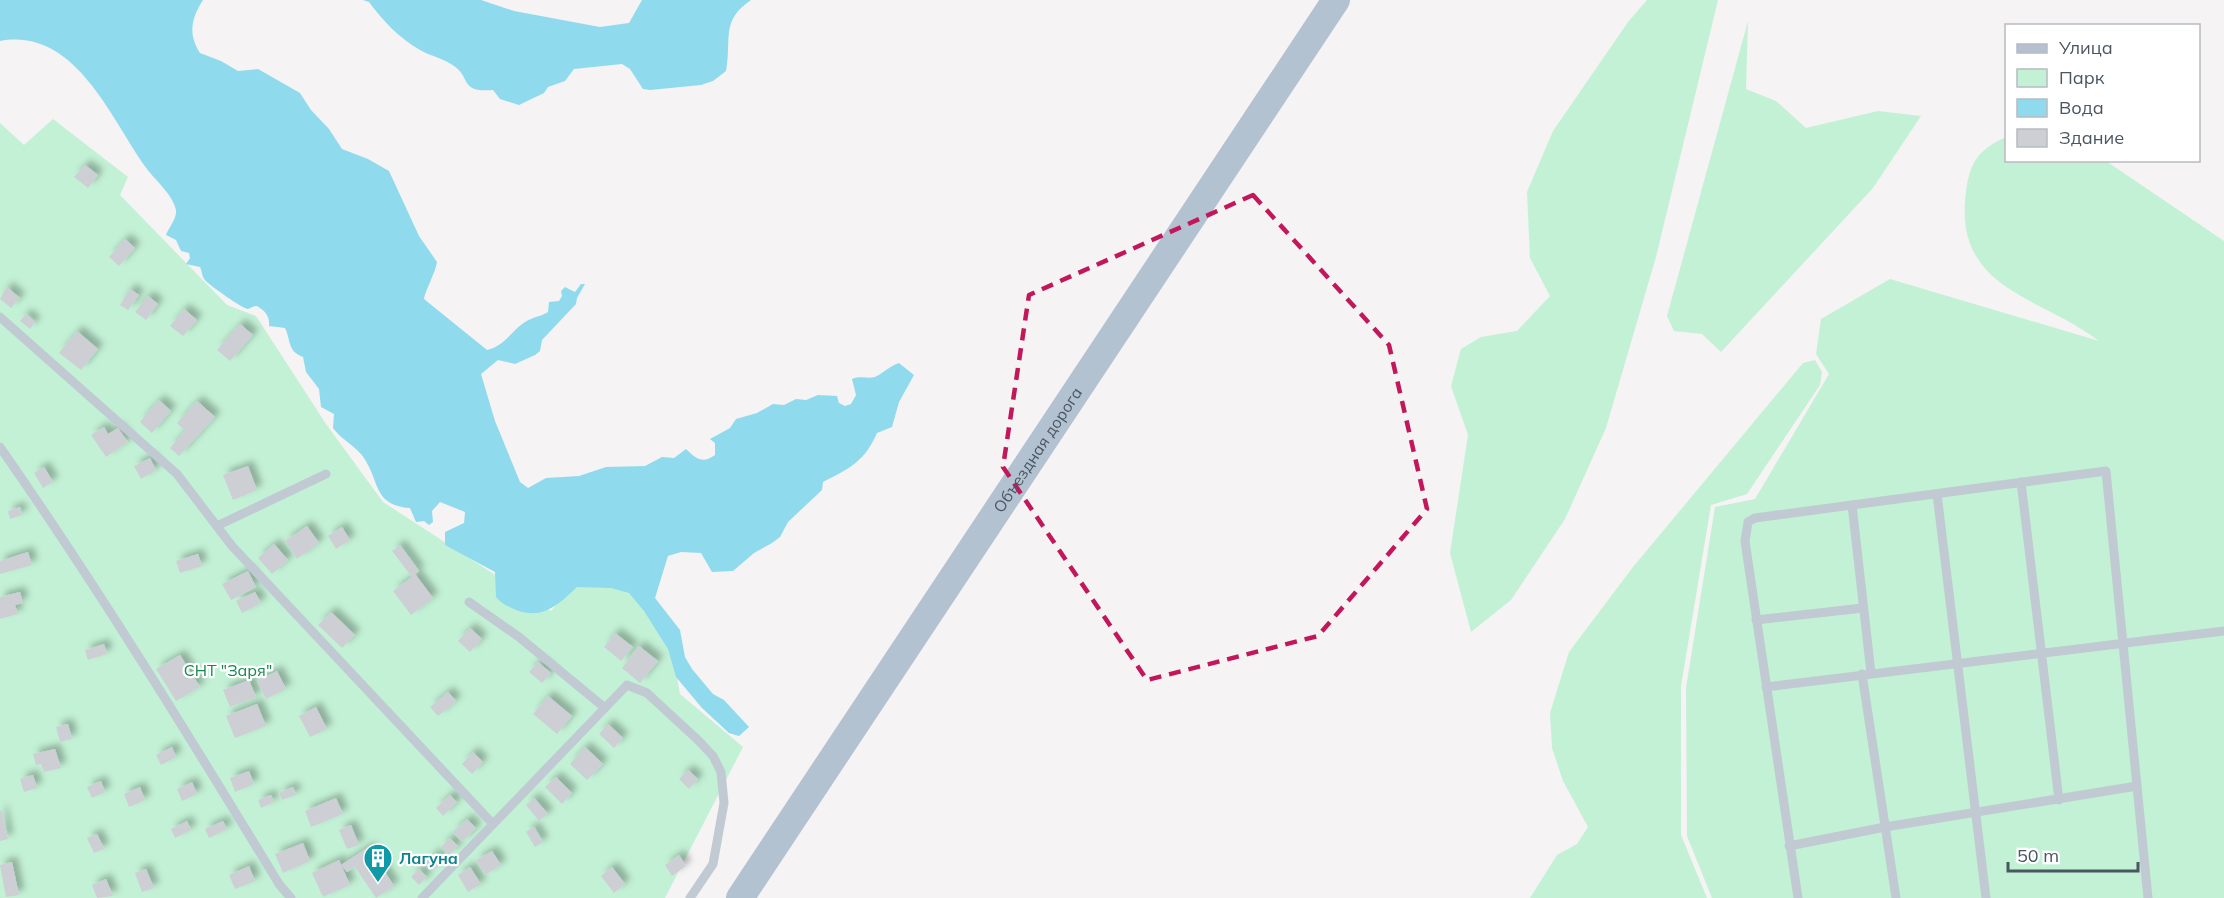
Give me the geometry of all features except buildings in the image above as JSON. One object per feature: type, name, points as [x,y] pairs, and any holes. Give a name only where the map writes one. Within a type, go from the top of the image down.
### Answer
[{"type":"main road","name":"Объездная дорога","points":[[740,898],[1336,0]]},
{"type":"lane","points":[[0,317],[177,474],[219,525],[232,546],[493,824]]},
{"type":"lane","points":[[0,447],[60,533],[279,884],[291,898]]},
{"type":"lane","points":[[1798,898],[1745,542],[1748,522],[1755,518],[2106,471],[2148,898]]},
{"type":"lane","points":[[219,525],[326,474]]},
{"type":"lane","points":[[2021,482],[2059,800]]},
{"type":"lane","points":[[1937,494],[1986,898]]},
{"type":"lane","points":[[1852,505],[1863,608],[1866,674],[1884,826],[1896,898]]},
{"type":"lane","points":[[469,602],[519,637],[605,708]]},
{"type":"lane","points":[[1756,620],[1863,608]]},
{"type":"lane","points":[[1766,687],[2123,641],[2224,631]]},
{"type":"lane","points":[[422,898],[627,685],[647,693],[699,741],[713,756],[721,772],[724,802],[713,864],[690,898]]},
{"type":"lane","points":[[1789,846],[1884,826],[2137,786]]},
{"type":"highlighted area","points":[[1253,195],[1389,345],[1427,509],[1318,636],[1147,680],[1003,467],[1029,295]]},
{"type":"green space","points":[[1647,0],[1718,0],[1656,257],[1606,428],[1565,519],[1511,600],[1471,632],[1450,553],[1468,435],[1451,386],[1461,349],[1481,337],[1517,331],[1550,296],[1530,258],[1527,192],[1553,131],[1628,22]]},
{"type":"green space","points":[[1748,21],[1746,89],[1776,101],[1806,128],[1878,111],[1921,116],[1873,188],[1721,352],[1702,334],[1674,331],[1667,316]]},
{"type":"green space","name":"СНТ \"Заря\"","points":[[53,119],[128,177],[120,195],[227,305],[256,316],[326,424],[383,502],[551,611],[580,576],[637,583],[668,626],[680,694],[743,747],[665,898],[0,898],[0,123],[24,145]]},
{"type":"green space","points":[[2005,138],[2005,162],[2107,162],[2224,241],[2224,898],[1712,898],[1687,836],[1686,688],[1715,507],[1755,499],[1829,374],[1816,354],[1821,319],[1890,279],[2099,341],[2076,325],[2005,286],[1987,270],[1973,250],[1966,225],[1966,192],[1970,173],[1982,152]]},
{"type":"green space","points":[[1815,360],[1822,372],[1820,385],[1747,494],[1711,505],[1681,686],[1681,835],[1707,898],[1530,898],[1557,855],[1577,844],[1588,827],[1563,781],[1552,748],[1550,713],[1569,652],[1633,567],[1803,363]]},
{"type":"water","points":[[0,0],[203,0],[192,26],[196,46],[200,53],[238,71],[258,69],[300,93],[342,149],[368,159],[389,171],[419,236],[437,262],[424,299],[487,350],[500,344],[525,322],[548,312],[549,302],[559,301],[562,296],[561,291],[565,287],[575,292],[581,284],[585,284],[576,304],[542,340],[540,351],[515,364],[498,360],[481,374],[495,421],[520,482],[528,488],[546,478],[579,476],[606,467],[645,466],[662,457],[674,458],[686,449],[696,458],[707,459],[715,455],[715,443],[710,439],[730,428],[736,419],[757,413],[773,404],[784,405],[796,399],[806,400],[818,395],[837,396],[839,403],[845,406],[851,404],[856,395],[852,379],[875,377],[899,363],[914,375],[899,402],[892,427],[877,433],[867,451],[855,463],[823,482],[822,490],[788,522],[780,537],[772,543],[754,553],[733,571],[712,572],[701,553],[681,552],[668,556],[655,598],[680,630],[685,657],[692,669],[713,694],[724,700],[749,727],[739,736],[729,733],[702,708],[676,677],[668,649],[644,611],[629,593],[611,588],[577,587],[550,609],[534,613],[516,610],[505,605],[496,597],[495,572],[445,545],[445,532],[464,523],[465,512],[440,502],[432,511],[433,522],[429,525],[424,521],[416,522],[410,508],[389,502],[378,489],[361,454],[333,428],[334,414],[321,407],[319,389],[306,372],[303,357],[294,352],[285,328],[269,326],[268,317],[260,308],[256,306],[248,309],[240,305],[208,283],[200,267],[186,264],[190,258],[189,253],[181,251],[176,240],[166,235],[175,217],[174,204],[133,149],[105,103],[88,81],[70,62],[50,48],[27,40],[0,41]]},
{"type":"water","points":[[363,0],[481,0],[514,11],[600,27],[629,23],[642,0],[751,0],[741,8],[731,23],[726,71],[713,81],[701,85],[650,90],[643,89],[630,69],[622,64],[574,69],[565,81],[548,87],[544,93],[519,105],[500,99],[493,90],[470,87],[459,70],[424,52],[398,35],[369,2]]},
{"type":"place","name":"Лагуна","points":[[378,884]]}]
